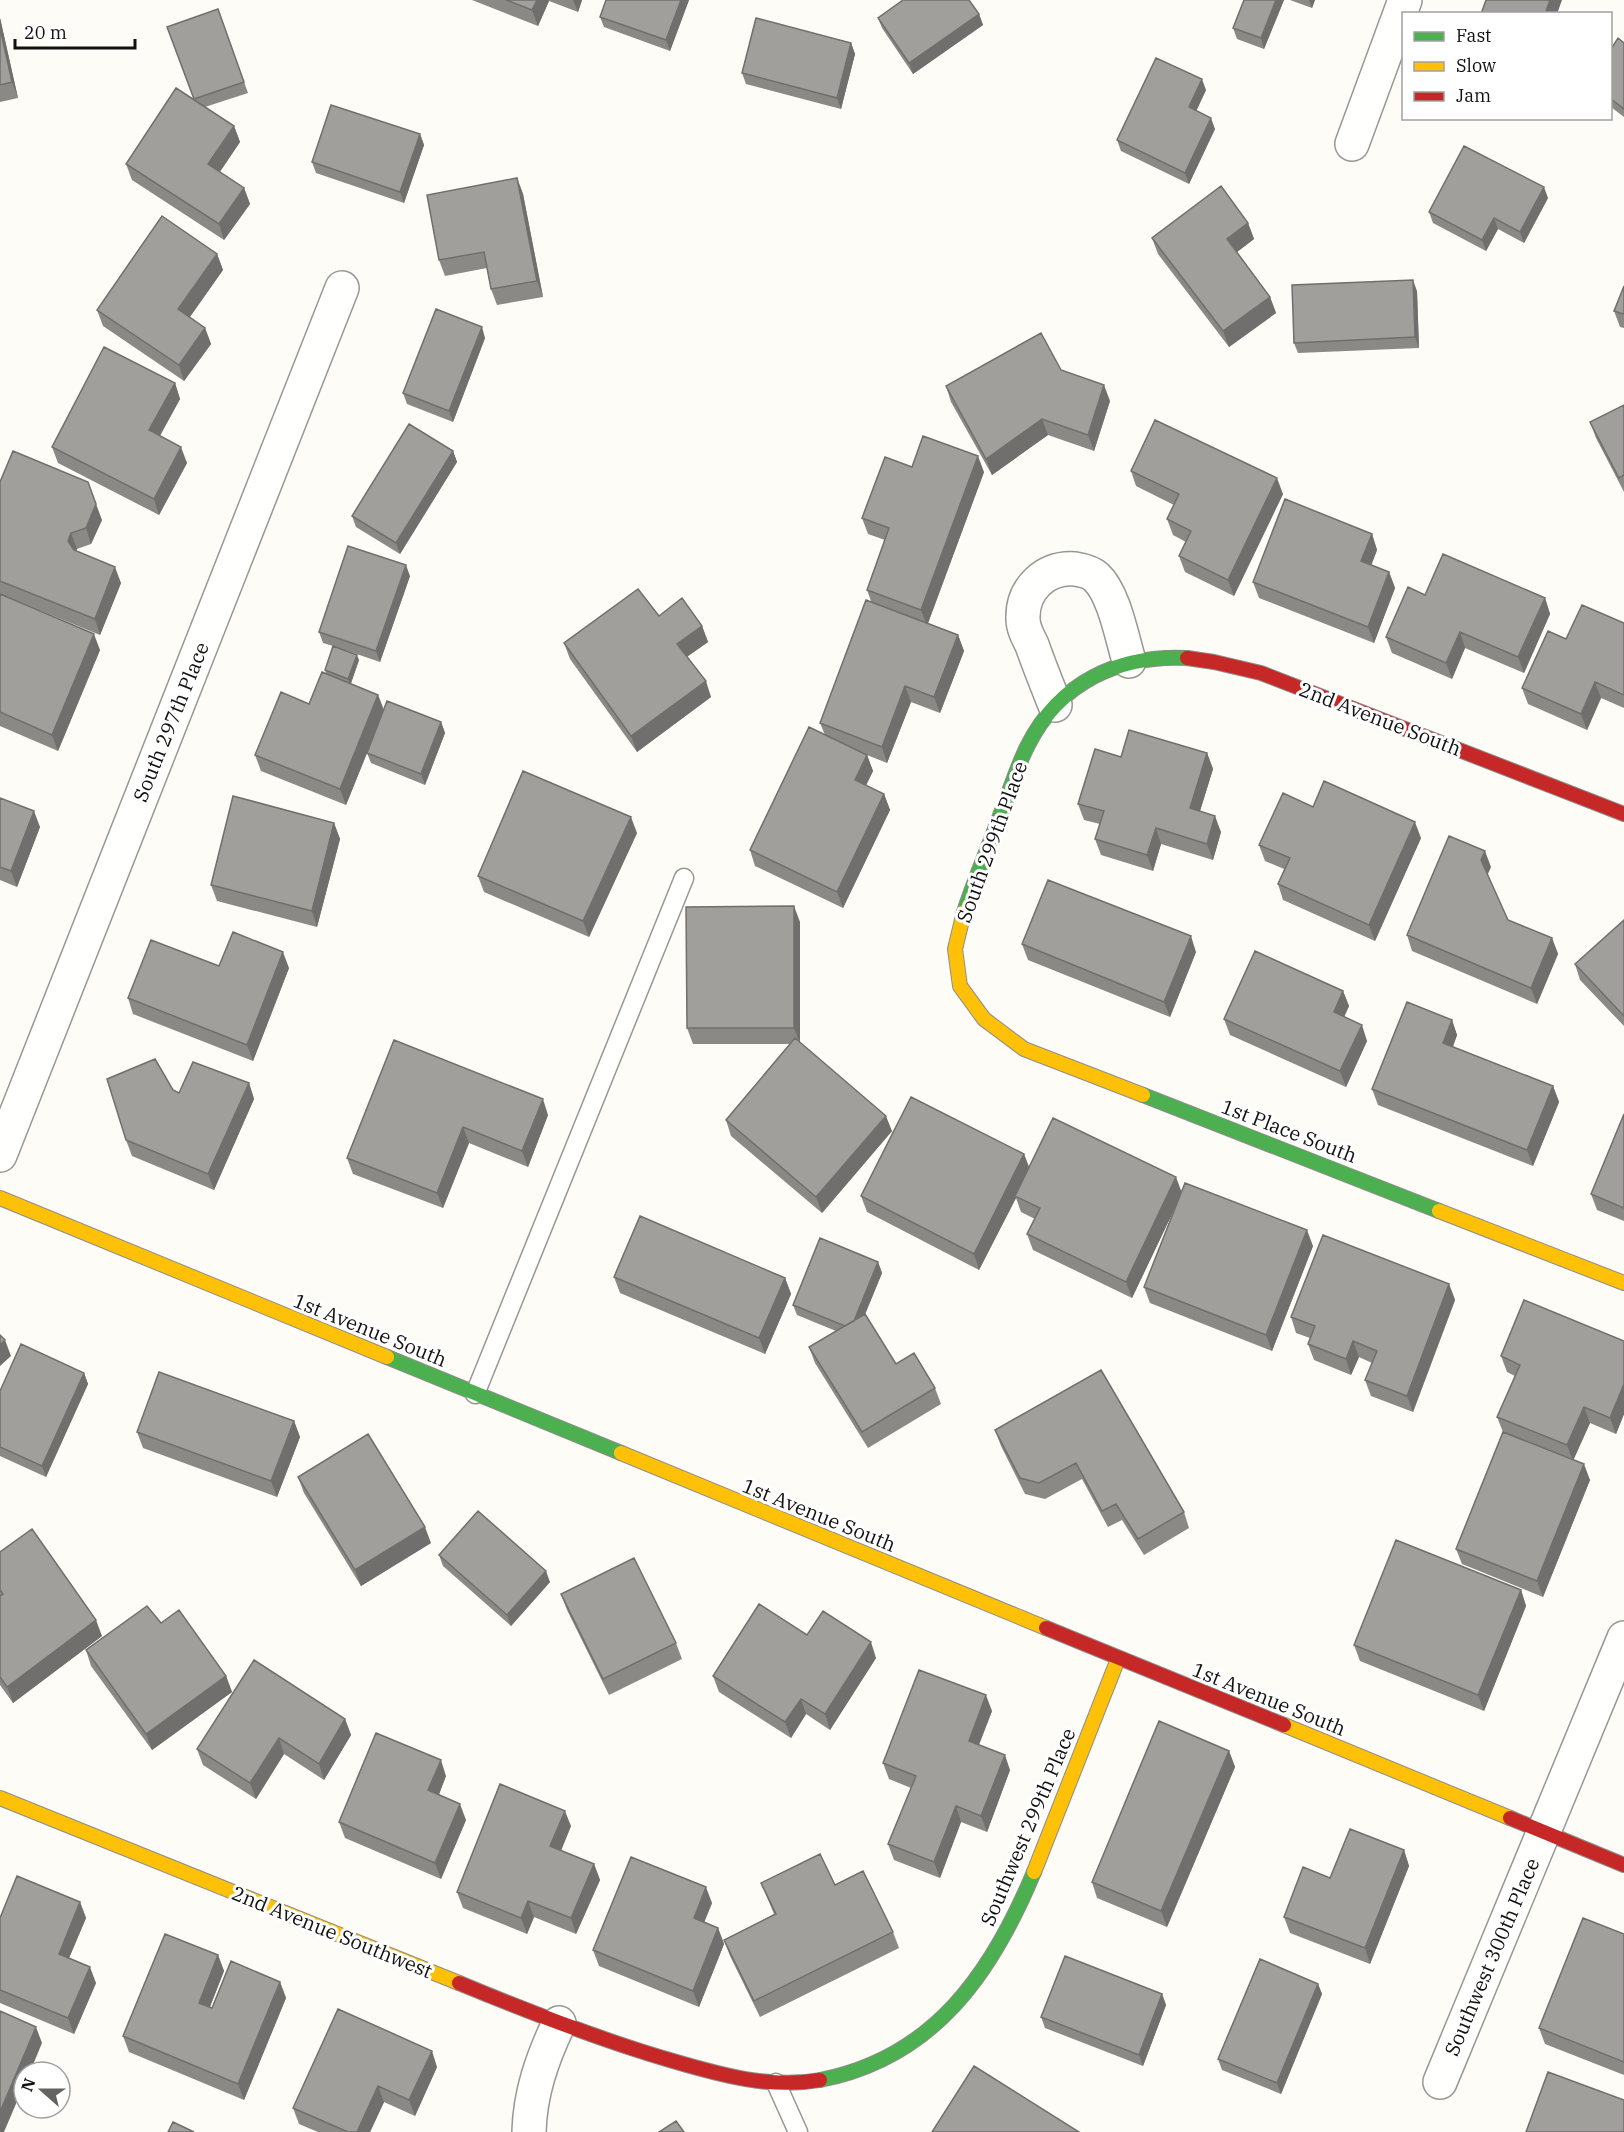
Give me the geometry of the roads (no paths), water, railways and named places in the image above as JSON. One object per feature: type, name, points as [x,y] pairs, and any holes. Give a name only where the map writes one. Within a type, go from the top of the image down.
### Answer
[{"type":"street","points":[[1352,144],[1405,0]]},
{"type":"street","name":"South 297th Place","points":[[0,1155],[342,288]]},
{"type":"street","points":[[1055,705],[1023,623],[1023,607],[1028,592],[1038,580],[1066,569],[1081,570],[1095,576],[1107,592],[1115,666]]},
{"type":"street","name":"2nd Avenue South","points":[[1115,666],[1159,656],[1193,658],[1229,664],[1261,674],[1624,814]]},
{"type":"street","name":"South 299th Place","points":[[960,986],[955,949],[964,910],[1028,746],[1041,723],[1058,701],[1115,666]]},
{"type":"street","name":"1st Place South","points":[[960,986],[984,1019],[1024,1048],[1624,1283]]},
{"type":"street","name":"1st Avenue South","points":[[0,1198],[1624,1865]]},
{"type":"street","name":"Southwest 300th Place","points":[[1440,2082],[1624,1638]]},
{"type":"street","name":"Southwest 299th Place","points":[[559,2023],[655,2056],[754,2082],[776,2083],[830,2078],[877,2063],[898,2052],[931,2030],[960,2000],[1008,1930],[1027,1891],[1118,1659]]},
{"type":"street","name":"2nd Avenue Southwest","points":[[0,1798],[559,2023]]},
{"type":"street","points":[[529,2132],[536,2079],[559,2023]]},
{"type":"lane","points":[[475,1394],[684,878]]},
{"type":"lane","points":[[776,2083],[798,2132]]}]
